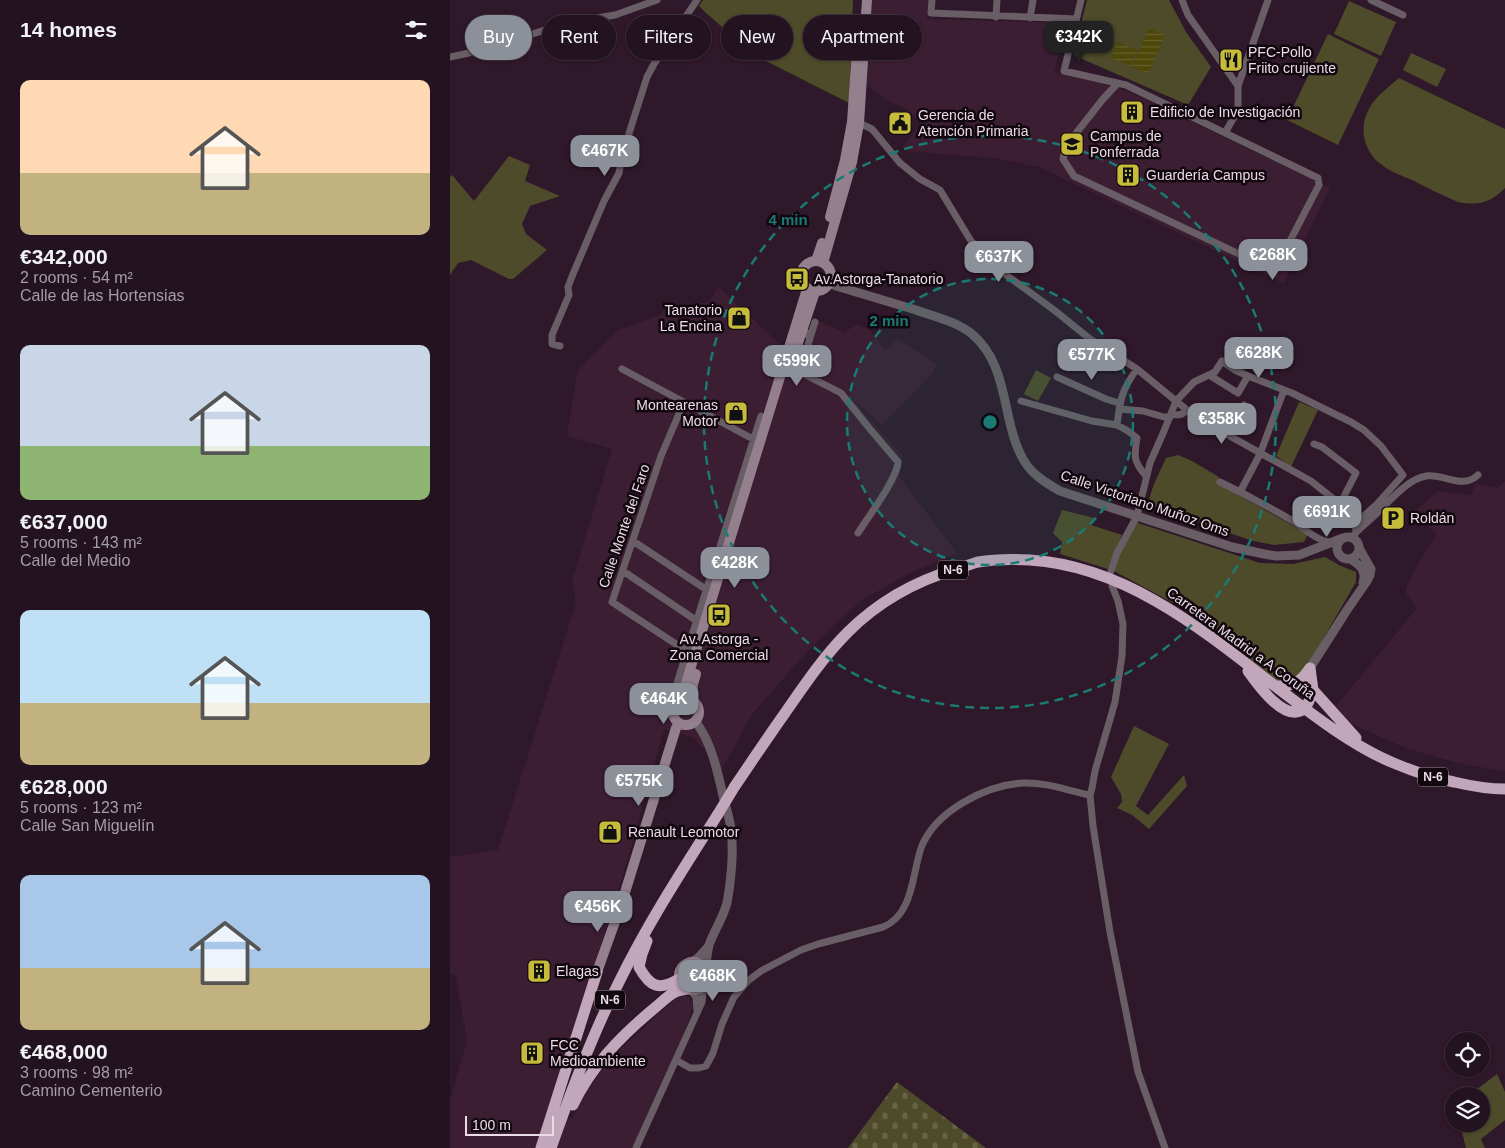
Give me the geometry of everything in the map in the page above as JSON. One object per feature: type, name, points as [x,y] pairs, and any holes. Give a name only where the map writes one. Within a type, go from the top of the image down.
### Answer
[{"type":"highway","name":"Carretera Madrid a A Coruña","points":[[553,1148],[584,1059],[618,982],[687,861],[735,786],[817,667],[849,631],[886,600],[934,575],[979,562],[1013,559],[1048,561],[1079,567],[1106,576],[1153,598],[1198,627],[1304,708],[1365,748],[1394,764],[1429,777],[1473,786],[1505,788]]},
{"type":"highway","points":[[1240,659],[1252,676],[1281,708],[1291,713],[1298,712],[1304,708],[1313,690]]},
{"type":"highway","points":[[1294,701],[1302,679],[1310,668]]},
{"type":"highway","points":[[1310,668],[1313,690],[1365,748]]},
{"type":"highway","points":[[1276,686],[1291,685],[1302,679]]},
{"type":"highway","name":"N-6","points":[[679,979],[669,985],[657,986],[646,979],[639,967],[642,954],[687,861]]},
{"type":"highway","points":[[540,1148],[597,972]]},
{"type":"highway","points":[[553,1148],[581,1089],[605,1054],[675,992],[688,989]]},
{"type":"main road","points":[[855,122],[860,0]]},
{"type":"main road","points":[[820,262],[848,179],[867,0]]},
{"type":"main road","points":[[820,262],[830,271],[830,283],[822,290],[811,290],[802,282],[801,273],[805,265],[820,262]]},
{"type":"main road","points":[[687,699],[793,368],[811,290]]},
{"type":"main road","points":[[687,699],[811,290]]},
{"type":"main road","points":[[687,699],[699,708],[699,715],[695,721],[689,724],[679,723],[674,716],[674,707],[677,702],[687,699]]},
{"type":"main road","points":[[597,972],[622,902],[679,723]]},
{"type":"main road","points":[[691,963],[698,964],[706,972],[704,984],[700,988],[688,989],[682,985],[679,979],[680,970],[691,963]]},
{"type":"street","points":[[450,57],[469,54],[498,40],[515,40],[562,24],[615,15],[657,0]]},
{"type":"street","points":[[560,346],[552,344],[552,335],[569,295],[568,287],[573,274],[604,201],[619,173],[623,152],[647,77],[697,0]]},
{"type":"street","points":[[932,0],[931,14],[1076,19]]},
{"type":"street","points":[[996,17],[997,0]]},
{"type":"street","points":[[1030,18],[1033,0]]},
{"type":"street","points":[[1081,0],[1064,71],[1126,85],[1318,178],[1319,185],[1278,264],[1273,270],[1074,176],[1064,159],[1066,146],[1103,98],[1118,84]]},
{"type":"street","points":[[1182,0],[1188,15],[1238,86]]},
{"type":"street","points":[[1225,133],[1238,110],[1238,86],[1268,0]]},
{"type":"street","points":[[1371,0],[1403,15]]},
{"type":"street","points":[[855,122],[872,129],[900,163],[920,179],[940,190],[971,241],[1005,274],[1054,310],[1090,340],[1137,369],[1186,410],[1310,481],[1340,504],[1355,524]]},
{"type":"street","name":"Calle Victoriano Muñoz Oms","points":[[830,283],[952,322],[972,334],[992,358],[1000,378],[1016,445],[1024,461],[1034,474],[1045,483],[1060,491],[1232,547],[1276,556],[1299,554],[1350,536]]},
{"type":"street","points":[[793,368],[799,368],[804,360],[815,322]]},
{"type":"street","points":[[803,328],[810,338]]},
{"type":"street","points":[[804,360],[806,374]]},
{"type":"street","points":[[1111,571],[1117,553],[1137,516],[1150,463],[1176,401],[1194,382],[1215,372],[1222,361],[1235,370],[1284,390],[1364,430],[1381,446],[1403,475],[1377,504],[1355,524],[1350,536]]},
{"type":"street","points":[[793,368],[841,393],[898,462],[898,468],[893,478],[858,533]]},
{"type":"street","points":[[622,369],[753,439]]},
{"type":"street","points":[[1117,425],[1119,406],[1126,383],[1137,369]]},
{"type":"street","points":[[1209,375],[1238,393],[1248,376]]},
{"type":"street","points":[[1057,377],[1119,406],[1164,417],[1183,414],[1186,410]]},
{"type":"street","points":[[1240,492],[1260,454],[1284,390]]},
{"type":"street","points":[[1021,401],[1092,421],[1117,425],[1128,431],[1137,438],[1134,457],[1141,471],[1146,476]]},
{"type":"street","name":"Calle Monte del Faro","points":[[684,402],[661,456],[612,602],[688,652]]},
{"type":"street","points":[[1228,435],[1244,405]]},
{"type":"street","points":[[674,707],[673,697],[761,416]]},
{"type":"street","points":[[1314,444],[1356,474],[1340,504]]},
{"type":"street","points":[[1338,553],[1337,546],[1340,541],[1350,536],[1375,516],[1395,495],[1419,478],[1432,475],[1455,482],[1462,482],[1475,478],[1478,475]]},
{"type":"street","points":[[1220,482],[1306,529],[1325,542],[1322,547]]},
{"type":"street","points":[[1315,536],[1316,546],[1338,553],[1344,559],[1350,559],[1355,556],[1359,548]]},
{"type":"street","points":[[1310,668],[1367,581],[1371,569],[1356,542],[1350,536]]},
{"type":"street","points":[[633,541],[707,590]]},
{"type":"street","points":[[1350,559],[1362,567],[1365,572],[1362,588]]},
{"type":"street","points":[[623,571],[697,621]]},
{"type":"street","points":[[1112,586],[1118,601],[1123,624],[1122,656],[1116,702],[1095,771],[1090,795],[1092,826],[1110,932],[1138,1072],[1165,1148]]},
{"type":"street","points":[[695,721],[707,741],[723,794],[731,830],[731,884],[726,906],[710,945],[706,961],[706,972]]},
{"type":"street","points":[[676,1060],[690,1068],[706,1066],[713,1053],[722,1024],[734,997],[760,971],[801,950],[892,923],[904,908],[925,839],[952,808],[996,788],[1024,783],[1040,784],[1090,795]]},
{"type":"street","points":[[691,963],[710,945]]},
{"type":"street","points":[[636,1148],[702,1002],[704,984]]},
{"type":"street","points":[[688,989],[696,997],[696,1013]]},
{"type":"shaded area","name":"Campus de Ponferrada","points":[[872,0],[928,0],[927,19],[1066,23],[1054,73],[1103,83],[1130,92],[1330,188],[1284,283],[1039,167],[994,158],[907,151],[902,147],[921,123],[905,108],[890,102],[867,85],[868,60],[922,60],[922,15],[871,15]]},
{"type":"shaded area","points":[[1149,28],[1165,35],[1148,74],[1131,67]]},
{"type":"shaded area","points":[[1118,42],[1137,50],[1130,66],[1111,58]]},
{"type":"shaded area","points":[[718,287],[781,345],[798,364],[812,318],[843,333],[856,325],[869,329],[885,350],[898,339],[937,364],[933,373],[882,425],[851,398],[902,455],[899,476],[957,553],[910,573],[861,601],[834,625],[795,665],[753,713],[721,770],[694,738],[664,729],[627,862],[547,1114],[572,1119],[607,1062],[680,994],[689,997],[694,1005],[672,1064],[633,1148],[450,1148],[450,1101],[467,1041],[456,976],[450,973],[450,857],[498,850],[576,603],[572,581],[612,449],[567,436],[578,370],[616,331],[660,315],[664,309],[709,302]]},
{"type":"shaded area","name":"Roldán","points":[[1505,481],[1505,771],[1462,764],[1408,749],[1349,723],[1336,706],[1417,608],[1406,593],[1406,588],[1413,572],[1437,534],[1413,513],[1438,491],[1471,495],[1476,483],[1497,488]]},
{"type":"green space","points":[[703,0],[853,0],[852,15],[803,15],[803,60],[851,60],[849,103],[764,60],[793,60],[793,15],[721,15],[721,26],[699,6]]},
{"type":"green space","points":[[1087,0],[1169,0],[1186,32],[1211,67],[1188,105],[1073,55]]},
{"type":"green space","points":[[1349,1],[1396,22],[1381,56],[1334,34]]},
{"type":"green space","points":[[1328,34],[1379,59],[1338,145],[1287,120]]},
{"type":"green space","points":[[1411,53],[1446,69],[1437,87],[1403,70]]},
{"type":"green space","points":[[1399,78],[1505,129],[1505,188],[1500,193],[1483,202],[1471,204],[1458,202],[1393,172],[1376,160],[1370,153],[1364,139],[1366,115],[1383,91]]},
{"type":"green space","points":[[509,156],[530,165],[525,181],[560,196],[530,206],[522,224],[526,234],[547,250],[513,279],[509,279],[471,260],[458,263],[450,275],[450,177],[452,175],[474,201]]},
{"type":"green space","points":[[1036,370],[1051,378],[1038,401],[1024,394]]},
{"type":"green space","points":[[1299,402],[1318,410],[1291,467],[1276,456]]},
{"type":"green space","points":[[1178,455],[1219,477],[1217,483],[1308,534],[1304,542],[1274,545],[1253,541],[1147,505],[1166,458]]},
{"type":"green space","points":[[1062,510],[1094,518],[1091,525],[1122,535],[1108,569],[1060,554],[1062,542],[1053,533]]},
{"type":"green space","points":[[1135,522],[1260,563],[1293,564],[1325,557],[1356,572],[1356,582],[1304,672],[1283,684],[1253,665],[1247,654],[1188,611],[1114,571],[1120,548]]},
{"type":"green space","points":[[1134,726],[1169,744],[1136,806],[1148,815],[1184,775],[1187,786],[1149,829],[1132,815],[1117,808],[1122,802],[1121,794],[1111,777]]},
{"type":"green space","points":[[1497,1074],[1505,1092],[1505,1120],[1490,1132],[1490,1087],[1480,1087]]},
{"type":"green space","points":[[897,1082],[986,1148],[848,1148]]},
{"type":"green space","points":[[1462,1132],[1490,1132],[1481,1139],[1485,1148],[1466,1148]]},
{"type":"place","name":"PFC-Pollo Friito crujiente","points":[[1231,60]]},
{"type":"place","name":"Edificio de Investigación","points":[[1132,112]]},
{"type":"place","name":"Gerencia de Atención Primaria","points":[[900,123]]},
{"type":"place","name":"Campus de Ponferrada","points":[[1072,144]]},
{"type":"place","name":"Guardería Campus","points":[[1128,175]]},
{"type":"place","name":"Av.Astorga-Tanatorio","points":[[797,279]]},
{"type":"place","name":"Tanatorio La Encina","points":[[739,318]]},
{"type":"place","name":"Montearenas Motor","points":[[736,413]]},
{"type":"place","name":"Roldán","points":[[1393,518]]},
{"type":"place","name":"Av. Astorga - Zona Comercial","points":[[719,615]]},
{"type":"place","name":"Renault Leomotor","points":[[610,832]]},
{"type":"place","name":"Elagas","points":[[539,971]]},
{"type":"place","name":"FCC Medioambiente","points":[[532,1053]]}]
